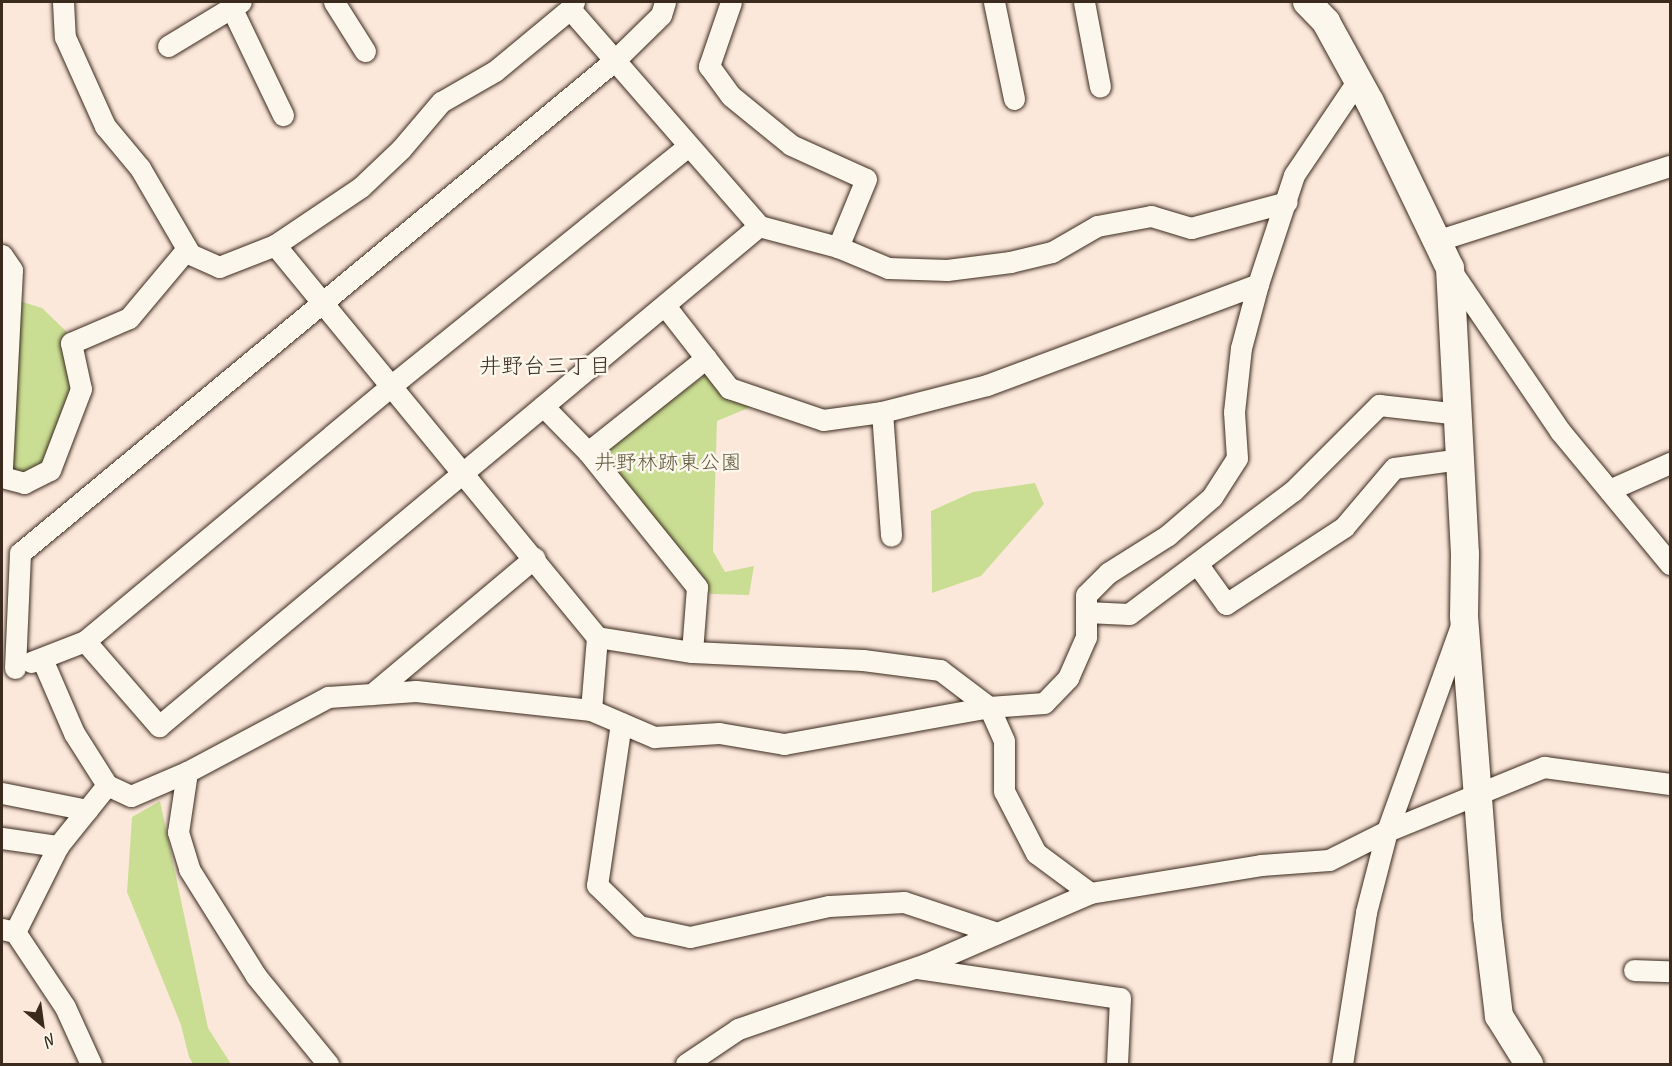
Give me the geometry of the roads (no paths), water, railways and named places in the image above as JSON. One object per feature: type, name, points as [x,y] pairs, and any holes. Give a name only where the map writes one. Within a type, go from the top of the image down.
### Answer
[{"type":"street","points":[[63,2],[65,37],[105,126],[140,168],[187,249],[219,267],[275,245],[361,187],[401,149],[441,102],[495,72],[572,5],[615,60],[759,226],[838,247],[888,268],[946,270],[1053,252],[1097,225],[1151,216],[1191,228],[1287,202]]},
{"type":"street","points":[[334,2],[365,51]]},
{"type":"street","points":[[665,2],[661,15],[615,60],[20,553],[8,668],[42,659],[86,641],[392,385],[688,146]]},
{"type":"street","points":[[731,2],[710,66],[731,96],[792,145],[866,179],[838,247]]},
{"type":"street","points":[[994,2],[1014,99]]},
{"type":"street","points":[[1084,2],[1100,87]]},
{"type":"street","points":[[1307,2],[1326,22],[1358,80],[1439,240],[1450,268],[1560,431],[1671,564]]},
{"type":"street","points":[[168,46],[236,4],[283,115]]},
{"type":"street","points":[[42,659],[74,733],[107,785],[131,796],[187,772],[328,697],[416,691],[591,710],[654,737],[719,733],[784,744],[988,707],[1044,703],[1068,678],[1086,637],[1086,595],[1108,573],[1168,535],[1212,497],[1237,458],[1234,412],[1241,348],[1258,284],[1287,202],[1294,175],[1358,80]]},
{"type":"street","points":[[1439,240],[1671,166]]},
{"type":"street","points":[[86,641],[159,726],[543,406],[666,307],[759,226]]},
{"type":"street","points":[[275,245],[465,472],[597,637],[692,652],[863,660],[940,670],[988,707],[1005,741],[1005,791],[1036,853],[1090,893]]},
{"type":"street","points":[[2,477],[24,483],[50,470],[81,389],[71,343],[129,318],[187,249]]},
{"type":"street","points":[[2,255],[12,270],[2,469]]},
{"type":"street","points":[[1450,268],[1461,459],[1464,616],[1487,917],[1499,1016],[1529,1065]]},
{"type":"street","points":[[666,307],[729,388],[823,420],[882,411],[987,385],[1258,284]]},
{"type":"street","points":[[588,452],[706,358]]},
{"type":"street","points":[[1086,612],[1129,614],[1198,565],[1293,491],[1379,405],[1459,414]]},
{"type":"street","points":[[543,406],[588,452],[697,587],[692,652]]},
{"type":"street","points":[[882,411],[891,536]]},
{"type":"street","points":[[1198,565],[1226,604],[1344,527],[1394,468],[1461,459]]},
{"type":"street","points":[[1609,490],[1671,463]]},
{"type":"street","points":[[372,694],[534,558]]},
{"type":"street","points":[[1346,1062],[1366,912],[1387,831],[1400,805],[1464,616]]},
{"type":"street","points":[[591,710],[597,637]]},
{"type":"street","points":[[621,723],[597,885],[639,926],[690,937],[829,906],[904,902],[997,933]]},
{"type":"street","points":[[686,1065],[738,1029],[997,933],[1090,893],[1261,865],[1329,860],[1387,831],[1544,767],[1671,784]]},
{"type":"street","points":[[187,772],[178,832],[189,869],[256,976],[328,1065]]},
{"type":"street","points":[[91,1065],[64,1007],[8,931],[58,846],[107,785]]},
{"type":"street","points":[[2,793],[87,810]]},
{"type":"street","points":[[2,838],[58,846]]},
{"type":"street","points":[[909,967],[1120,998],[1117,1065]]},
{"type":"street","points":[[1634,970],[1671,971]]},
{"type":"district","name":"井野台三丁目","points":[[545,367]]},
{"type":"park label","name":"井野林跡東公園","points":[[668,462]]}]
